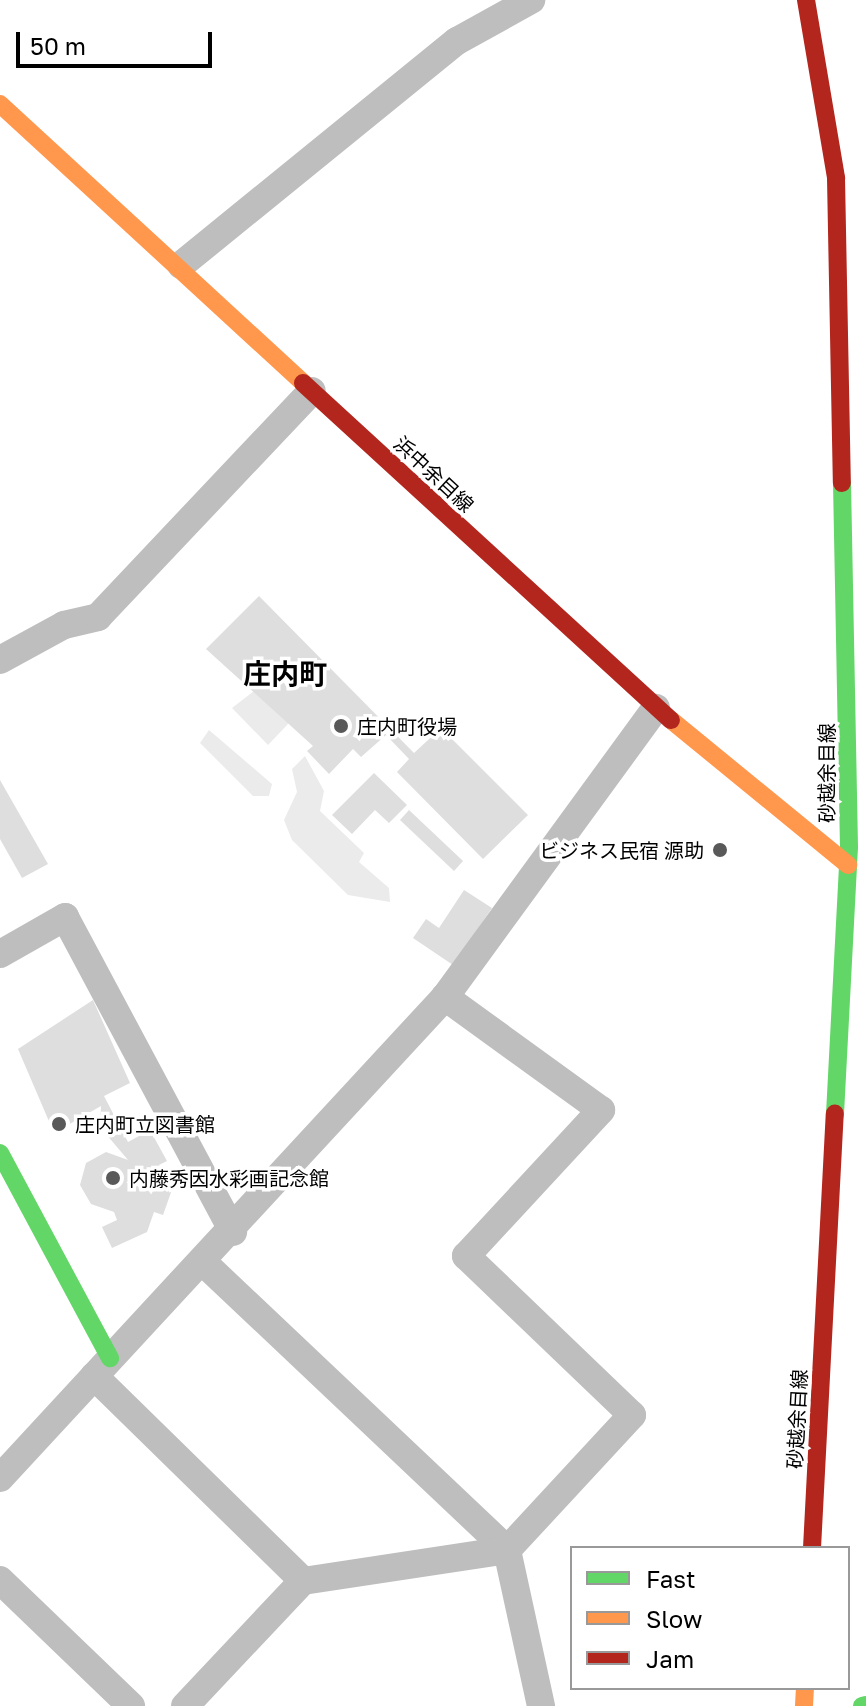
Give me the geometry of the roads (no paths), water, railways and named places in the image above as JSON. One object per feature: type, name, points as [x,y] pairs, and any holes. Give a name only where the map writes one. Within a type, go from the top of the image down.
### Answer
[{"type":"main road","name":"砂越余目線","points":[[806,0],[836,178],[855,354],[854,854],[812,1546]]},
{"type":"main road","name":"浜中余目線","points":[[0,104],[181,265],[312,391],[656,708],[854,854]]},
{"type":"main road","points":[[0,1153],[102,1367]]},
{"type":"street","points":[[181,265],[457,41],[531,0]]},
{"type":"street","points":[[0,660],[64,625],[98,617],[312,391]]},
{"type":"street","points":[[0,1478],[102,1367],[205,1264],[445,997],[656,708]]},
{"type":"street","points":[[0,954],[65,917],[233,1232]]},
{"type":"street","points":[[185,1706],[303,1581],[507,1550],[632,1415],[466,1256],[601,1110],[445,997]]},
{"type":"street","points":[[205,1264],[507,1550],[541,1706]]},
{"type":"street","points":[[102,1367],[303,1581]]},
{"type":"street","points":[[0,1580],[131,1706]]},
{"type":"place","name":"庄内町役場","points":[[341,726]]},
{"type":"place","name":"ビジネス民宿 源助","points":[[720,850]]},
{"type":"place","name":"庄内町立図書館","points":[[59,1124]]},
{"type":"place","name":"内藤秀因水彩画記念館","points":[[113,1178]]},
{"type":"district","name":"庄内町","points":[[285,674]]}]
